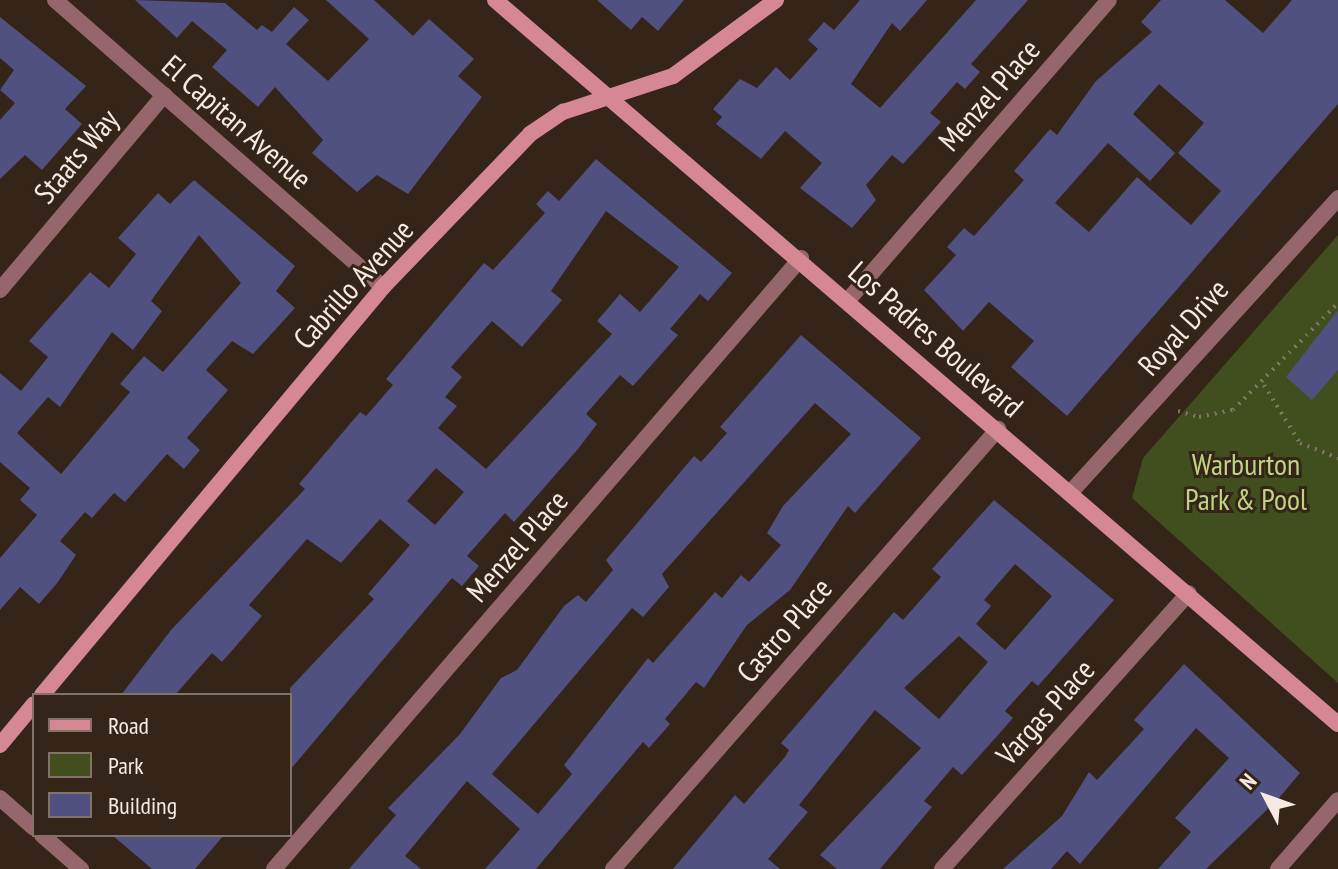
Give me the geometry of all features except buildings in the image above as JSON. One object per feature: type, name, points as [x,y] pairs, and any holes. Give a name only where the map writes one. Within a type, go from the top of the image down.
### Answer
[{"type":"street","name":"El Capitan Avenue","points":[[55,0],[383,287]]},
{"type":"street","name":"Los Padres Boulevard","points":[[495,0],[849,299],[1338,724]]},
{"type":"street","name":"Cabrillo Avenue","points":[[44,693],[383,287],[530,134],[563,112],[673,76],[776,0]]},
{"type":"street","name":"Menzel Place","points":[[849,299],[1109,0]]},
{"type":"street","name":"Staats Way","points":[[0,290],[164,95]]},
{"type":"street","name":"Royal Drive","points":[[1070,493],[1338,198]]},
{"type":"street","name":"Menzel Place","points":[[274,869],[801,258]]},
{"type":"street","name":"Castro Place","points":[[613,869],[998,429]]},
{"type":"street","name":"Vargas Place","points":[[942,869],[1189,593]]},
{"type":"street","points":[[0,745],[32,706]]},
{"type":"street","points":[[0,798],[32,826]]},
{"type":"street","points":[[1278,869],[1338,800]]},
{"type":"street","points":[[44,837],[81,869]]},
{"type":"path","points":[[1178,411],[1199,417],[1233,410],[1264,385],[1338,303]]},
{"type":"path","points":[[1264,385],[1300,443],[1338,458]]},
{"type":"green space","name":"Warburton Park & Pool","points":[[1338,235],[1338,683],[1132,498],[1143,458]]}]
